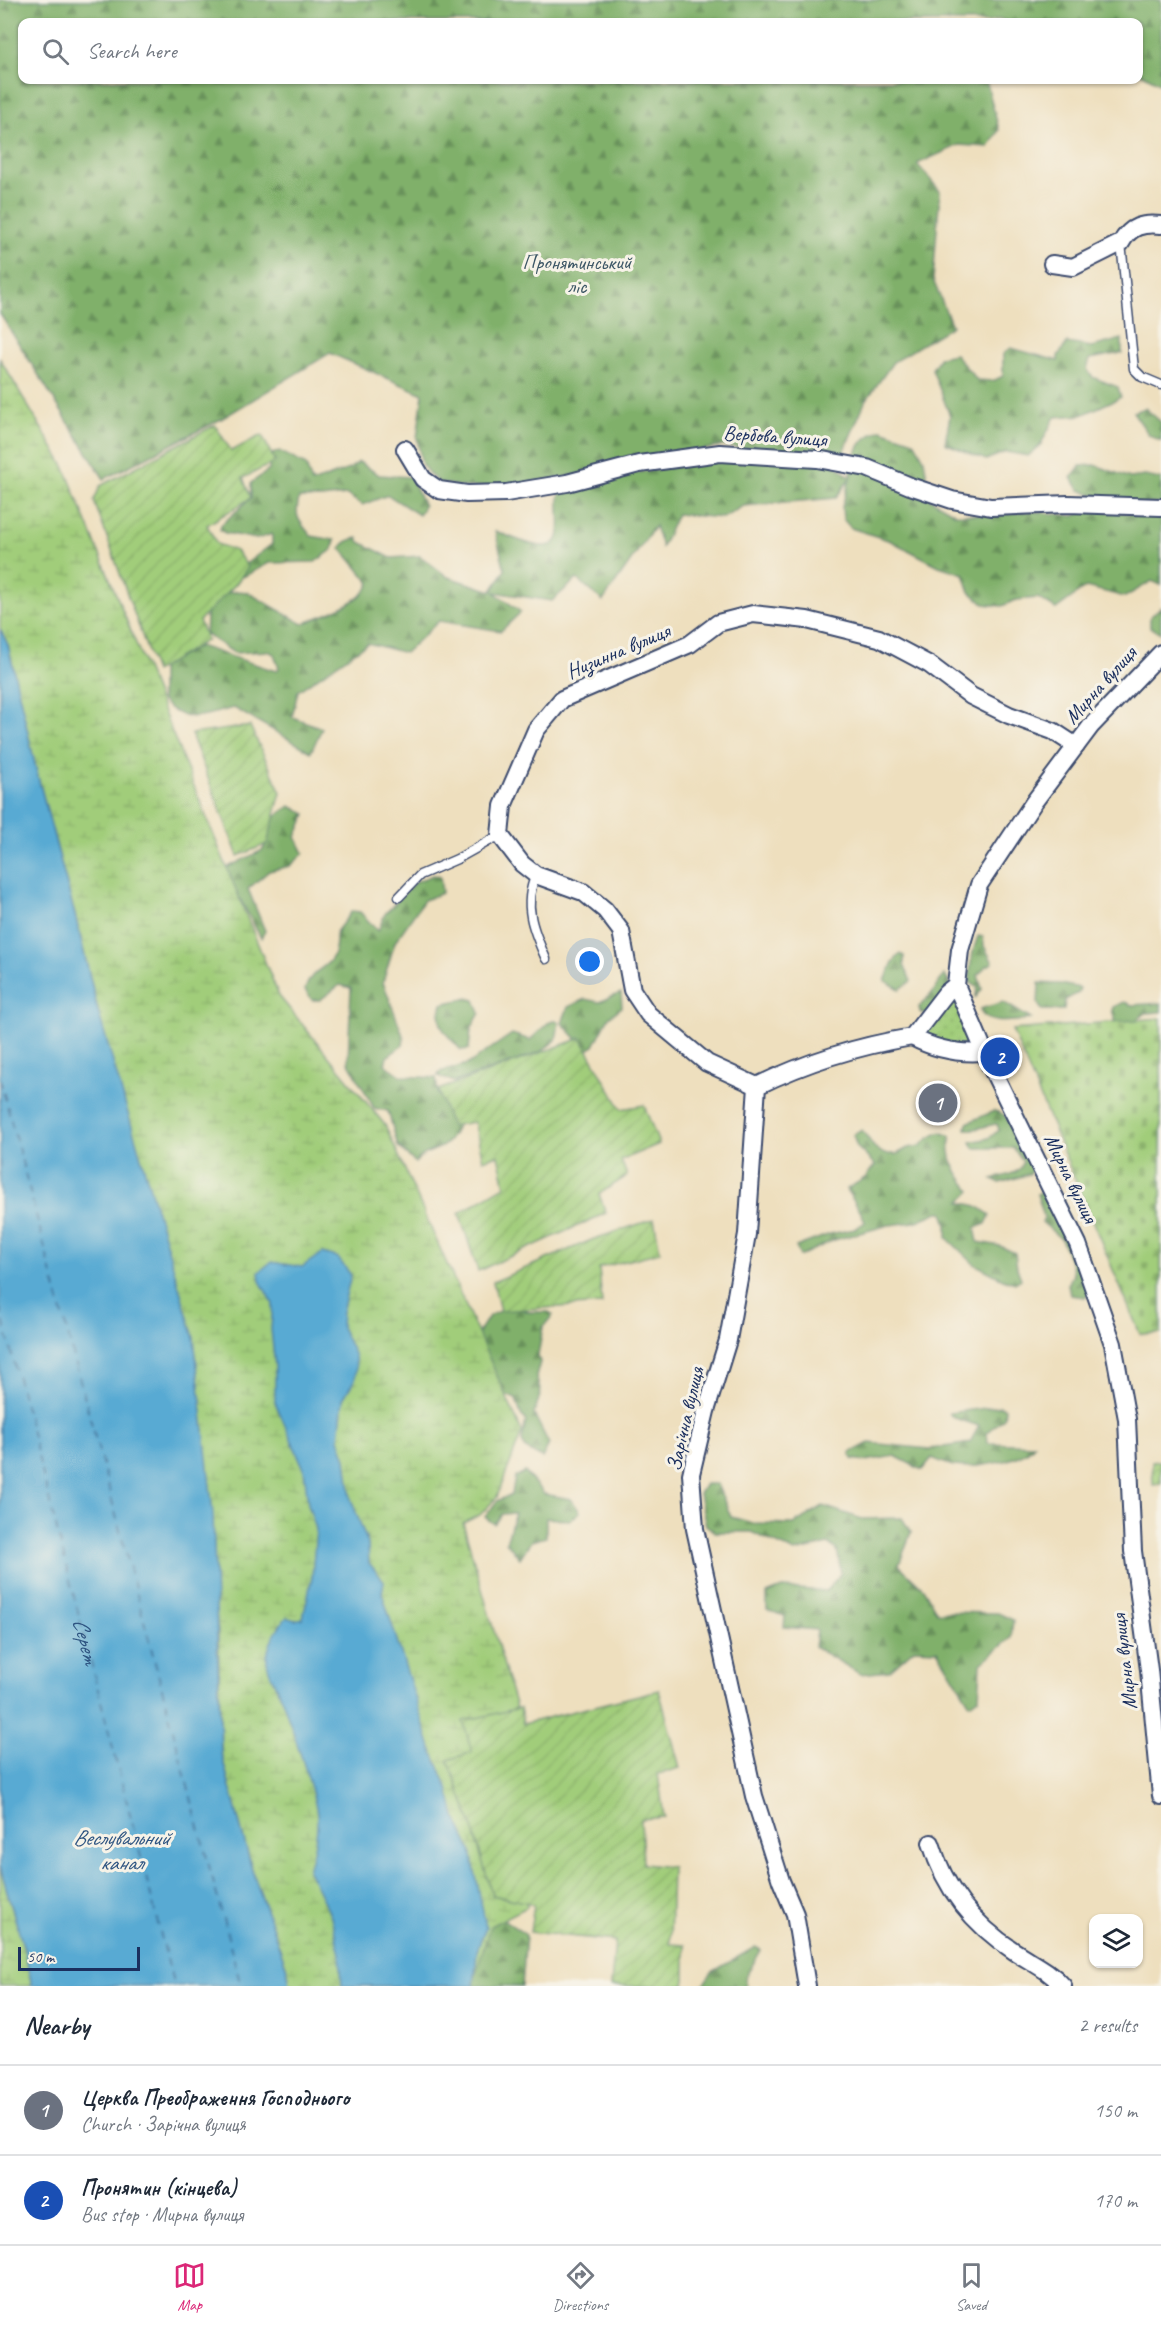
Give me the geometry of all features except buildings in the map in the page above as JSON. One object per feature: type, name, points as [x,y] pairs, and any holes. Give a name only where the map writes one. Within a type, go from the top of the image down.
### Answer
[{"type":"street","points":[[1052,264],[1072,267],[1121,243],[1136,226],[1161,225]]},
{"type":"street","name":"Вербова вулиця","points":[[405,449],[423,479],[439,490],[467,494],[507,493],[567,483],[639,464],[720,453],[817,459],[857,466],[952,500],[991,507],[1068,504],[1161,507]]},
{"type":"street","name":"Низинна вулиця","points":[[500,835],[503,806],[536,730],[562,699],[690,645],[718,623],[753,614],[807,620],[879,638],[930,665],[971,696],[1009,715],[1053,731],[1076,746]]},
{"type":"street","name":"Мирна вулиця","points":[[1161,652],[1091,726],[1034,802],[979,885],[960,950],[956,985],[984,1052],[1078,1244],[1113,1344],[1127,1419],[1132,1551],[1149,1670],[1161,1796]]},
{"type":"street","points":[[500,835],[522,864],[536,875],[583,892],[605,910],[621,931],[632,990],[648,1014],[707,1063],[757,1086],[796,1067],[873,1043],[912,1037],[925,1044],[964,1053],[984,1052]]},
{"type":"street","points":[[912,1037],[946,993],[956,985]]},
{"type":"street","name":"Зарічна вулиця","points":[[757,1086],[747,1234],[728,1340],[706,1411],[691,1474],[695,1528],[754,1796],[781,1881],[795,1914],[807,1986]]},
{"type":"street","points":[[931,1844],[937,1865],[954,1896],[986,1931],[1015,1952],[1053,1974],[1063,1986]]},
{"type":"lane","points":[[1121,243],[1134,369],[1142,377],[1161,385]]},
{"type":"lane","points":[[399,897],[420,875],[457,859],[500,835]]},
{"type":"lane","points":[[536,875],[530,887],[529,913],[546,959]]},
{"type":"green space","name":"Пронятинський ліс","points":[[0,0],[1161,0],[1161,84],[1143,74],[1143,18],[18,18],[18,84],[987,84],[999,130],[989,147],[959,145],[917,164],[940,191],[933,280],[952,326],[893,362],[865,402],[841,458],[722,446],[565,477],[505,486],[465,487],[440,483],[422,465],[417,438],[423,394],[330,353],[221,419],[104,479],[0,314]]},
{"type":"green space","points":[[1122,339],[1122,353],[1090,359],[1087,369],[1092,377],[1118,387],[1121,397],[1082,415],[1055,417],[1040,446],[1028,456],[1006,452],[986,460],[945,443],[950,416],[932,369],[940,357],[955,354],[977,380],[993,381],[1003,376],[1003,354],[1011,348],[1058,361],[1058,356],[1067,343],[1092,347]]},
{"type":"green space","points":[[0,359],[64,466],[279,996],[385,1125],[522,1432],[497,1497],[480,1515],[463,1523],[517,1711],[527,1907],[490,1926],[472,1986],[290,1986],[287,1969],[252,1870],[221,1753],[218,1631],[143,1170],[98,1011],[37,773],[8,645],[0,629]]},
{"type":"green space","points":[[1145,408],[1161,422],[1161,441],[1149,435],[1133,412]]},
{"type":"green space","points":[[215,425],[231,451],[262,435],[275,462],[243,478],[251,498],[207,525],[217,544],[236,551],[248,567],[236,584],[199,621],[207,640],[155,672],[94,501],[100,486]]},
{"type":"green space","points":[[881,430],[914,441],[924,459],[930,499],[956,514],[999,515],[1031,511],[1074,516],[1089,509],[1161,517],[1161,585],[1152,581],[1125,597],[1086,587],[1056,609],[1038,598],[1016,600],[1002,606],[984,604],[970,592],[964,574],[939,566],[891,541],[851,528],[843,519],[842,507],[850,478],[836,498],[743,506],[723,518],[677,514],[662,547],[655,526],[603,601],[577,579],[552,601],[494,592],[521,612],[501,631],[439,621],[405,653],[368,643],[298,691],[292,717],[322,728],[311,752],[234,708],[195,717],[178,714],[161,700],[161,667],[199,646],[276,671],[279,668],[274,654],[268,651],[234,653],[205,634],[208,609],[219,597],[230,592],[241,591],[247,592],[303,624],[341,608],[360,597],[370,583],[341,548],[350,540],[358,538],[360,542],[391,558],[420,556],[448,577],[492,591],[505,570],[495,531],[535,545],[547,546],[555,543],[560,527],[559,498],[561,489],[567,483],[740,457],[830,460],[850,477],[861,443]]},
{"type":"green space","points":[[279,451],[306,465],[312,483],[349,469],[359,462],[379,475],[411,477],[424,506],[419,515],[388,495],[362,505],[347,495],[299,498],[297,515],[301,522],[311,536],[335,540],[332,550],[315,562],[269,563],[243,577],[237,575],[247,563],[272,544],[272,534],[257,539],[225,533],[220,530],[221,525],[251,498],[251,483],[269,470],[270,455]]},
{"type":"green space","points":[[1095,465],[1130,478],[1145,476],[1161,479],[1161,504],[1118,503],[1080,490],[1071,478],[1080,466]]},
{"type":"green space","points":[[1161,607],[1161,633],[1150,627],[1150,617]]},
{"type":"green space","points":[[250,726],[281,792],[267,844],[238,856],[191,734]]},
{"type":"green space","points":[[290,806],[306,814],[296,837],[304,853],[290,866],[269,871],[248,889],[265,931],[261,938],[224,869],[261,851],[273,818]]},
{"type":"green space","points":[[433,875],[440,876],[442,893],[424,900],[395,942],[383,982],[404,1038],[403,1045],[387,1057],[385,1064],[402,1076],[436,1078],[438,1094],[461,1117],[447,1143],[423,1155],[415,1163],[398,1146],[388,1111],[374,1108],[348,1061],[351,988],[340,985],[320,1000],[312,1000],[305,990],[314,974],[329,962],[336,946],[336,932],[352,911],[360,912],[378,931],[385,914],[415,882]]},
{"type":"green space","points":[[978,936],[983,937],[984,946],[993,963],[985,967],[978,975],[982,989],[975,998],[978,988],[970,982],[970,970]]},
{"type":"green space","points":[[900,954],[904,956],[904,965],[911,981],[900,989],[885,981],[893,962]]},
{"type":"green space","points":[[944,975],[951,984],[930,1017],[920,1012],[919,1007]]},
{"type":"green space","points":[[1039,983],[1080,988],[1078,993],[1065,1000],[1064,1010],[1042,1010],[1038,1004]]},
{"type":"green space","points":[[621,993],[622,1007],[609,1017],[594,1046],[587,1050],[562,1023],[568,1007],[585,999],[599,1002]]},
{"type":"green space","points":[[952,996],[972,1038],[968,1042],[957,1045],[944,1043],[927,1036],[927,1028]]},
{"type":"green space","points":[[468,998],[475,1000],[480,1013],[471,1029],[469,1049],[461,1050],[443,1030],[440,1012],[442,1004]]},
{"type":"green space","points":[[1003,1002],[1031,1019],[1001,1022],[982,1015],[980,1009]]},
{"type":"green space","points":[[1124,1002],[1132,1005],[1161,1003],[1161,1012],[1146,1013],[1133,1023],[1117,1026],[1112,1010],[1113,1007]]},
{"type":"green space","points":[[1161,1018],[1161,1333],[1140,1334],[1012,1030]]},
{"type":"green space","points":[[556,1020],[559,1022],[556,1040],[539,1053],[455,1082],[438,1076],[439,1072],[468,1064],[512,1034],[530,1040],[548,1023]]},
{"type":"green space","points":[[581,1038],[621,1109],[644,1105],[659,1144],[621,1160],[627,1176],[599,1194],[606,1213],[478,1271],[459,1213],[505,1186],[498,1155],[483,1160],[474,1122],[451,1126],[438,1090]]},
{"type":"green space","points":[[994,1111],[1002,1113],[1006,1118],[1019,1149],[1035,1165],[1029,1174],[1000,1183],[992,1179],[1016,1172],[1022,1166],[1023,1161],[1013,1148],[974,1148],[971,1142],[989,1138],[999,1130],[997,1124],[966,1129],[967,1123]]},
{"type":"green space","points":[[862,1130],[874,1147],[884,1154],[897,1154],[908,1148],[920,1146],[940,1132],[951,1136],[951,1158],[957,1172],[971,1191],[960,1202],[977,1206],[990,1215],[986,1224],[975,1228],[978,1242],[1000,1246],[1015,1253],[1021,1279],[1015,1283],[974,1264],[947,1238],[947,1225],[943,1212],[915,1222],[889,1225],[834,1240],[800,1256],[796,1247],[830,1234],[855,1229],[865,1222],[847,1189],[865,1178],[875,1165],[857,1147],[853,1135]]},
{"type":"green space","points":[[1045,1191],[1093,1290],[1085,1297],[1070,1295],[1068,1285],[1073,1274],[1072,1265],[1061,1239],[1042,1222],[1044,1217],[1037,1194]]},
{"type":"green space","points":[[654,1219],[660,1252],[599,1268],[602,1304],[500,1311],[493,1282],[594,1239]]},
{"type":"green space","points":[[511,1305],[529,1312],[549,1312],[553,1315],[543,1327],[538,1355],[540,1362],[536,1377],[541,1392],[534,1414],[549,1444],[542,1458],[524,1448],[522,1440],[526,1420],[521,1415],[516,1399],[503,1394],[477,1335],[489,1316]]},
{"type":"green space","points":[[1000,1406],[1005,1408],[1004,1418],[987,1433],[988,1443],[1034,1445],[1028,1451],[997,1463],[962,1467],[949,1465],[932,1458],[922,1470],[895,1456],[865,1461],[852,1459],[850,1453],[869,1443],[930,1449],[970,1442],[979,1426],[952,1417],[949,1413]]},
{"type":"green space","points":[[1161,1461],[1161,1484],[1153,1485],[1152,1462]]},
{"type":"green space","points":[[525,1472],[544,1494],[571,1499],[580,1512],[570,1520],[546,1518],[546,1537],[531,1541],[520,1558],[506,1542],[515,1513],[502,1514],[494,1524],[485,1517],[497,1501],[512,1494],[515,1477]]},
{"type":"green space","points":[[705,1484],[717,1484],[731,1517],[753,1523],[794,1524],[823,1506],[862,1519],[902,1518],[911,1532],[899,1565],[923,1588],[937,1612],[998,1613],[1013,1620],[1011,1638],[981,1664],[979,1697],[970,1704],[937,1650],[914,1649],[889,1671],[860,1674],[815,1647],[817,1630],[784,1627],[785,1616],[767,1610],[767,1594],[782,1588],[827,1591],[841,1573],[837,1549],[828,1544],[795,1552],[751,1532],[715,1532],[706,1525],[699,1494]]},
{"type":"green space","points":[[659,1690],[680,1768],[658,1774],[664,1817],[641,1819],[643,1864],[672,1867],[670,1944],[685,1945],[685,1986],[611,1986],[615,1941],[530,1932],[534,1904],[492,1895],[472,1824],[448,1760],[472,1752],[463,1721],[520,1708],[523,1724]]},
{"type":"green space","points":[[0,1867],[24,1949],[32,1986],[0,1986]]},
{"type":"green space","points":[[486,1916],[504,1920],[526,1935],[522,1986],[472,1986],[475,1945]]},
{"type":"green space","points":[[755,1947],[761,1950],[745,1978],[747,1986],[702,1986],[712,1972]]},
{"type":"water","name":"Веслувальний канал","points":[[0,629],[8,645],[37,773],[98,1011],[194,1338],[213,1514],[221,1753],[252,1870],[287,1969],[290,1986],[32,1986],[24,1949],[0,1867]]},
{"type":"water","points":[[322,1253],[337,1257],[351,1275],[342,1312],[341,1327],[355,1356],[356,1370],[355,1379],[343,1399],[339,1439],[346,1459],[351,1499],[368,1544],[369,1563],[384,1581],[382,1593],[431,1748],[448,1789],[455,1816],[471,1851],[486,1927],[477,1951],[474,1986],[342,1986],[340,1954],[331,1916],[308,1870],[317,1831],[316,1807],[284,1705],[270,1673],[267,1657],[273,1638],[283,1621],[287,1617],[295,1620],[303,1618],[312,1577],[316,1529],[308,1504],[304,1469],[275,1402],[275,1367],[271,1329],[273,1304],[260,1281],[259,1272],[271,1262],[302,1267]]},
{"type":"ferry route","points":[[0,1079],[241,1986]]},
{"type":"ferry route","points":[[0,1308],[174,1986]]},
{"type":"place","name":"Пронятин (кінцева)","points":[[1000,1057]]},
{"type":"place","name":"Церква Преображення Господнього","points":[[938,1103]]},
{"type":"water label","name":"Серет","points":[[85,1641]]}]
